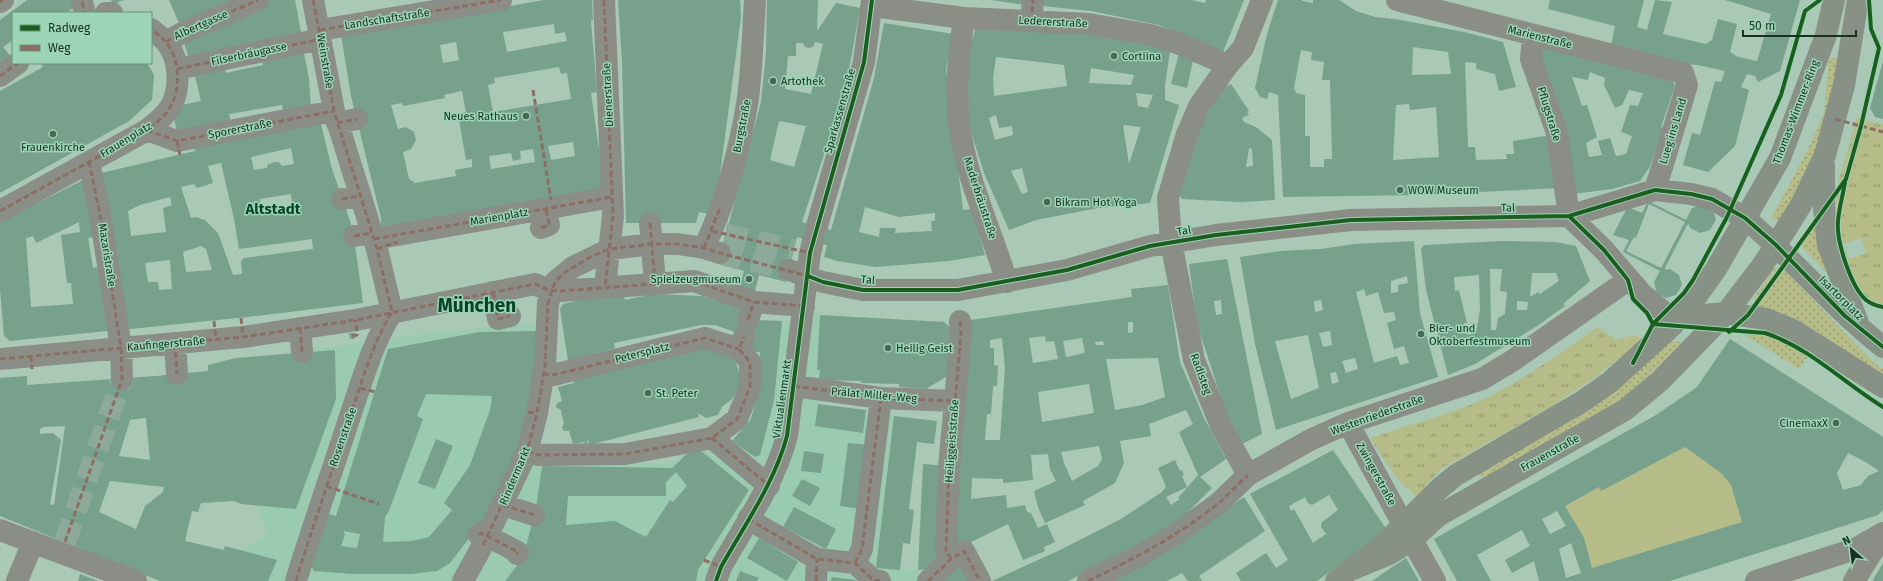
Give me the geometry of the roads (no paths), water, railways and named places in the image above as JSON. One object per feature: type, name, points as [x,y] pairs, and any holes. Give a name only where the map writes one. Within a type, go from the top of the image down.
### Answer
[{"type":"main road","name":"Thomas-Wimmer-Ring","points":[[1745,218],[1780,158],[1819,53],[1828,26],[1834,0]]},
{"type":"main road","points":[[1726,313],[1776,245],[1802,205],[1825,155],[1836,119],[1849,60],[1858,0]]},
{"type":"main road","points":[[1819,53],[1826,49],[1837,48],[1842,50],[1849,60]]},
{"type":"main road","points":[[1825,155],[1824,208],[1828,245],[1861,330]]},
{"type":"main road","points":[[1680,317],[1716,269],[1745,218]]},
{"type":"main road","name":"Isartorplatz","points":[[1745,218],[1776,245],[1861,330],[1883,347]]},
{"type":"main road","points":[[1716,269],[1719,297],[1726,313]]},
{"type":"main road","points":[[1726,313],[1766,319],[1793,330],[1813,341],[1883,387]]},
{"type":"main road","name":"Frauenstraße","points":[[1408,533],[1625,410],[1660,381],[1726,313]]},
{"type":"main road","name":"Frauenstraße","points":[[1336,581],[1355,568],[1389,554],[1408,533],[1440,488],[1456,475],[1583,401],[1633,363],[1680,317]]},
{"type":"street","name":"Albertgasse","points":[[158,36],[182,33],[258,0]]},
{"type":"street","name":"Weinstraße","points":[[313,0],[320,35],[343,118],[351,198],[380,242]]},
{"type":"street","name":"Landschaftstraße","points":[[320,35],[501,0]]},
{"type":"street","name":"Dienerstraße","points":[[604,0],[612,193]]},
{"type":"street","name":"Burgstraße","points":[[651,234],[678,244],[716,241],[720,208],[734,167],[748,98],[755,0]]},
{"type":"street","name":"Radlsteg","points":[[1248,475],[1222,428],[1194,360],[1171,242],[1168,198],[1187,134],[1199,106],[1228,65],[1243,48],[1262,0]]},
{"type":"street","name":"Marienstraße","points":[[1397,0],[1533,36],[1683,72]]},
{"type":"street","name":"Ledererstraße","points":[[872,3],[964,18],[1089,24],[1136,32],[1176,42],[1228,65]]},
{"type":"street","name":"Sparkassenstraße","points":[[805,253],[864,62],[872,3]]},
{"type":"street","name":"Maderbräustraße","points":[[964,18],[957,64],[959,124],[970,176],[1007,282]]},
{"type":"street","name":"Filserbräugasse","points":[[177,69],[320,35]]},
{"type":"street","name":"Frauenplatz","points":[[0,211],[147,130],[162,118],[171,106],[176,94],[177,69],[174,55],[158,36]]},
{"type":"street","name":"Pflugstraße","points":[[1533,36],[1532,59],[1557,133],[1569,216]]},
{"type":"street","points":[[0,76],[17,64]]},
{"type":"street","name":"Lueg ins Land","points":[[1654,190],[1687,85],[1683,72]]},
{"type":"street","name":"Sporerstraße","points":[[147,130],[178,148],[343,118]]},
{"type":"street","name":"Mazaristraße","points":[[89,162],[100,214],[121,348],[122,379]]},
{"type":"street","name":"Tal","points":[[805,253],[823,282],[871,290],[958,290],[1067,270],[1150,246],[1171,242],[1352,220],[1569,216],[1654,190],[1691,194],[1712,199],[1745,218]]},
{"type":"street","points":[[605,287],[613,223],[612,193]]},
{"type":"street","name":"Marienplatz","points":[[380,242],[452,223],[543,221],[612,193]]},
{"type":"street","points":[[1569,216],[1604,250],[1628,280],[1664,313],[1680,317],[1726,313]]},
{"type":"street","points":[[552,291],[555,282],[564,273],[592,256],[651,234],[655,283]]},
{"type":"street","points":[[380,242],[392,312],[535,284],[552,291],[694,281],[746,327],[750,362],[750,388],[737,419],[712,438],[625,454],[539,455],[527,452]]},
{"type":"street","name":"Viktualienmarkt","points":[[714,569],[769,486],[781,458],[787,436],[804,306],[805,253]]},
{"type":"street","name":"Westenriederstraße","points":[[1088,581],[1136,558],[1179,532],[1219,503],[1248,475],[1278,457],[1348,423],[1482,379],[1512,361],[1628,280]]},
{"type":"street","name":"Rindermarkt","points":[[462,581],[483,539],[503,505],[527,452],[532,413],[543,374],[548,303],[552,291]]},
{"type":"street","points":[[493,292],[498,319],[510,316]]},
{"type":"street","points":[[746,327],[804,306]]},
{"type":"street","name":"Kaufingerstraße","points":[[0,359],[32,363],[121,348],[174,343],[215,330],[242,327],[354,328],[392,312]]},
{"type":"street","name":"Rosenstraße","points":[[296,581],[335,489],[368,390],[380,330],[392,312]]},
{"type":"street","name":"Heiliggeiststraße","points":[[951,559],[946,551],[949,467],[961,334],[960,321]]},
{"type":"street","name":"Petersplatz","points":[[543,374],[553,375],[746,327]]},
{"type":"street","points":[[300,328],[302,352]]},
{"type":"street","points":[[174,343],[177,374]]},
{"type":"street","name":"Prälat-Miller-Weg","points":[[794,386],[881,398],[955,401]]},
{"type":"street","points":[[854,563],[862,549],[881,398]]},
{"type":"street","name":"Zwingerstraße","points":[[1348,423],[1434,581]]},
{"type":"street","points":[[712,438],[769,486]]},
{"type":"street","points":[[503,505],[534,515]]},
{"type":"street","points":[[748,519],[817,559],[854,563],[873,580],[880,581]]},
{"type":"street","points":[[0,530],[136,581]]},
{"type":"street","points":[[1756,581],[1803,574],[1883,534]]},
{"type":"street","points":[[1854,581],[1883,534]]},
{"type":"street","points":[[483,539],[518,552],[517,554]]},
{"type":"street","points":[[17,581],[33,542]]},
{"type":"street","points":[[928,581],[951,559],[964,551],[980,581]]},
{"type":"street","points":[[816,581],[817,559]]},
{"type":"tunnel","points":[[725,234],[794,250]]},
{"type":"tunnel","points":[[720,253],[789,270]]},
{"type":"tunnel","points":[[65,542],[122,379]]},
{"type":"tram line","points":[[1745,581],[1854,546],[1883,529]]},
{"type":"tram line","points":[[1768,581],[1856,552],[1883,537]]},
{"type":"place","name":"Cortiina","points":[[1114,56]]},
{"type":"place","name":"Artothek","points":[[773,81]]},
{"type":"place","name":"Neues Rathaus","points":[[526,116]]},
{"type":"place","name":"Frauenkirche","points":[[53,134]]},
{"type":"place","name":"WOW Museum","points":[[1400,190]]},
{"type":"place","name":"Bikram Hot Yoga","points":[[1047,202]]},
{"type":"place","name":"Spielzeugmuseum","points":[[749,279]]},
{"type":"place","name":"Bier- und Oktoberfestmuseum","points":[[1421,334]]},
{"type":"place","name":"Heilig Geist","points":[[888,348]]},
{"type":"place","name":"St. Peter","points":[[648,393]]},
{"type":"place","name":"CinemaxX","points":[[1836,423]]},
{"type":"district","name":"Altstadt","points":[[273,209]]},
{"type":"district","name":"München","points":[[477,305]]}]
